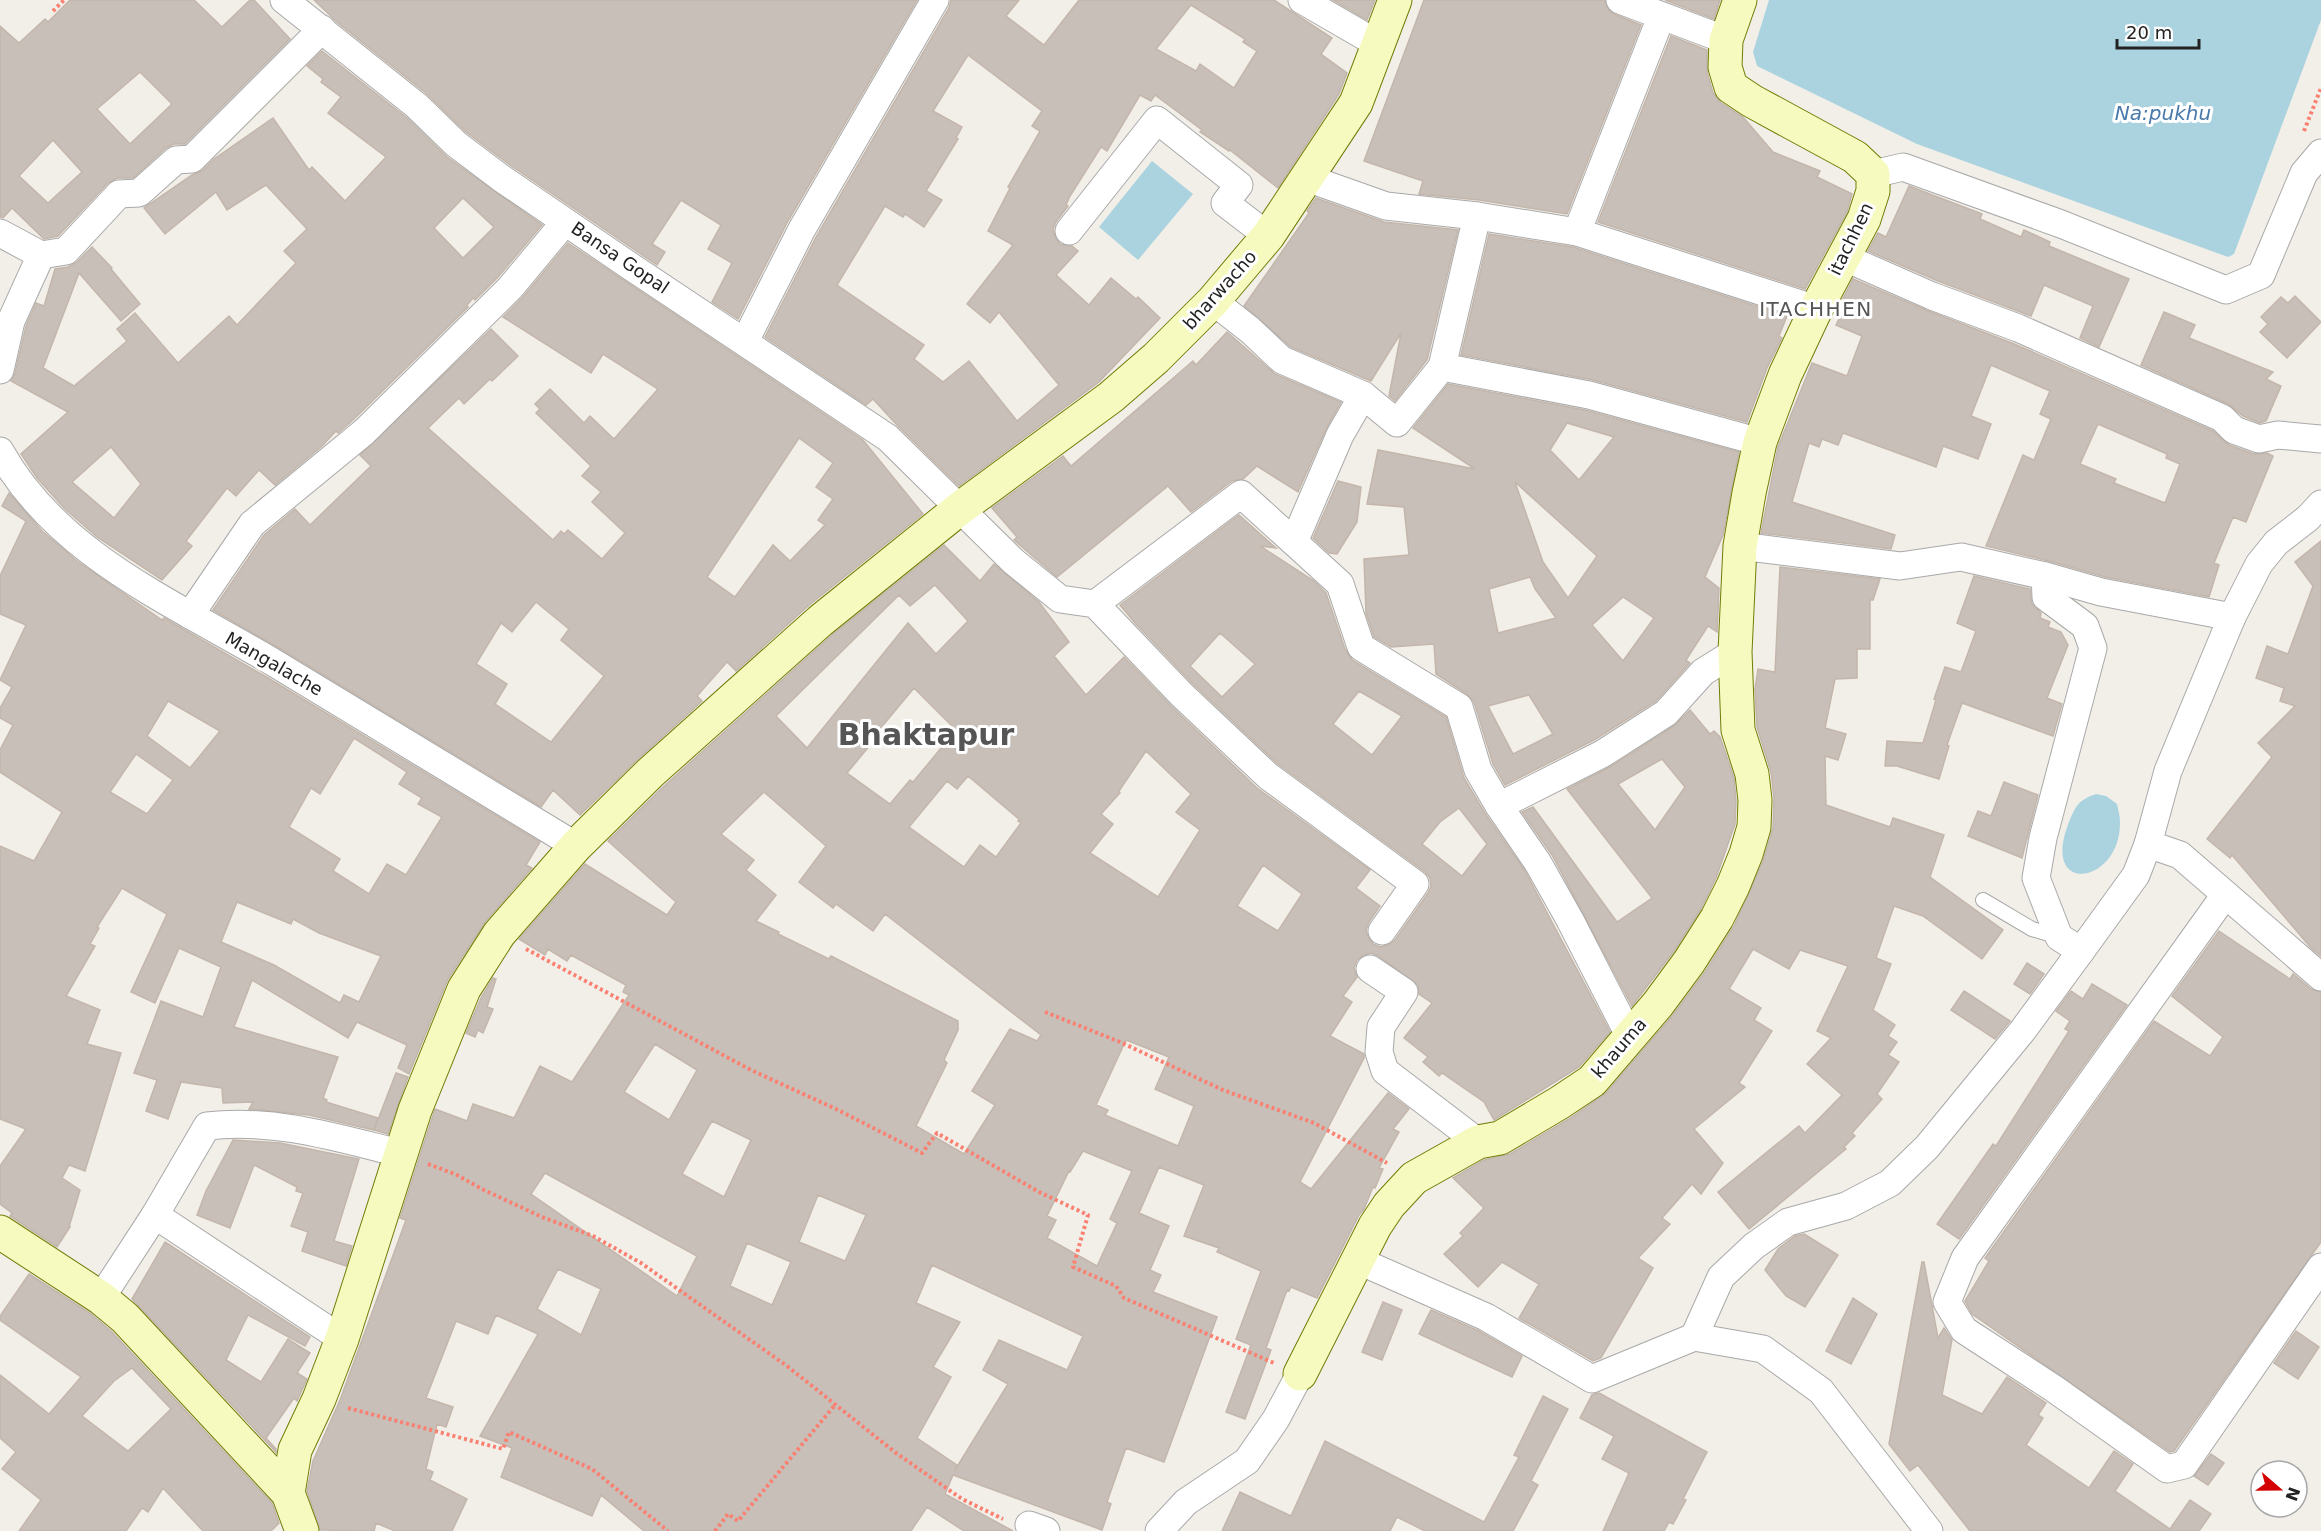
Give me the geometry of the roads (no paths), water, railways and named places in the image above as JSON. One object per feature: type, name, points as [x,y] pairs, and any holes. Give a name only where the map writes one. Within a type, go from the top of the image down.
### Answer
[{"type":"main road","name":"bharwacho","points":[[288,1493],[295,1450],[319,1399],[342,1339],[416,1110],[464,989],[499,934],[576,846],[650,773],[820,621],[959,509],[1111,397],[1213,301],[1268,236],[1356,103],[1395,0]]},
{"type":"main road","points":[[1740,0],[1726,40],[1725,67],[1731,87],[1854,157],[1873,174]]},
{"type":"main road","name":"itachhen","points":[[1735,652],[1740,546],[1760,442],[1785,375],[1816,309],[1864,219],[1873,191],[1873,174]]},
{"type":"main road","name":"khauma","points":[[1300,1374],[1357,1260],[1389,1205],[1414,1178],[1478,1142],[1500,1138],[1592,1081],[1658,1004],[1689,962],[1717,918],[1746,854],[1754,827],[1755,800],[1752,774],[1738,730],[1735,652]]},
{"type":"main road","points":[[0,1232],[101,1298],[125,1318],[288,1493],[302,1531]]},
{"type":"street","name":"Bansa Gopal","points":[[284,0],[417,106],[456,144],[565,222],[888,438],[1013,561],[1060,599],[1095,604]]},
{"type":"street","points":[[745,341],[802,229],[935,0]]},
{"type":"street","points":[[1302,0],[1378,44]]},
{"type":"street","points":[[1620,0],[1726,40]]},
{"type":"street","points":[[1577,232],[1661,17]]},
{"type":"street","points":[[0,233],[41,255],[66,251],[119,194],[139,193],[176,160],[192,159],[322,29]]},
{"type":"street","points":[[1069,231],[1157,120],[1239,185],[1225,202],[1268,236]]},
{"type":"street","points":[[1873,174],[1903,167],[2061,224],[2226,290],[2261,275],[2304,173],[2321,153]]},
{"type":"street","points":[[1307,178],[1386,206],[1477,216],[1577,232],[1816,309]]},
{"type":"street","points":[[1213,301],[1250,330],[1282,360],[1363,395],[1397,423],[1442,367],[1477,216]]},
{"type":"street","points":[[190,615],[252,524],[364,432],[510,288],[565,222]]},
{"type":"street","points":[[0,370],[11,321],[41,255]]},
{"type":"street","points":[[1843,257],[1932,296],[2018,328],[2118,371],[2222,418],[2234,430],[2259,439],[2278,435],[2321,439]]},
{"type":"street","points":[[1442,367],[1589,395],[1760,442]]},
{"type":"street","points":[[1294,542],[1340,435],[1363,395]]},
{"type":"street","name":"Mangalache","points":[[0,451],[26,492],[70,536],[126,578],[257,653],[576,846]]},
{"type":"street","points":[[1382,932],[1415,884],[1268,776],[1181,694],[1095,604],[1241,494],[1340,584],[1361,647],[1459,707],[1478,770],[1499,806],[1538,863],[1630,1037]]},
{"type":"street","points":[[1694,1337],[1721,1277],[1754,1246],[1788,1222],[1846,1206],[1890,1183],[1928,1147],[2024,1030],[2136,875],[2148,844],[2171,761],[2232,617],[2259,564],[2276,543],[2308,518],[2321,504]]},
{"type":"street","points":[[1740,546],[1900,566],[1961,557],[2045,576],[2101,592],[2232,617]]},
{"type":"street","points":[[2045,576],[2046,597],[2085,626],[2093,648],[2043,838],[2036,878],[2059,937],[2081,951]]},
{"type":"street","points":[[1499,806],[1602,754],[1657,719],[1666,713],[1703,672],[1735,652]]},
{"type":"street","points":[[2148,844],[2180,855],[2321,977]]},
{"type":"street","points":[[2225,895],[1965,1258],[1947,1302],[1964,1330],[2053,1388],[2167,1469],[2184,1465],[2321,1267]]},
{"type":"street","points":[[1370,969],[1404,992],[1381,1027],[1379,1052],[1384,1071],[1478,1142]]},
{"type":"street","points":[[101,1298],[155,1215],[207,1126],[228,1123],[295,1127],[403,1154]]},
{"type":"street","points":[[155,1215],[342,1339]]},
{"type":"street","points":[[1357,1260],[1486,1317],[1592,1379],[1694,1337],[1763,1349],[1821,1390],[1929,1531]]},
{"type":"street","points":[[1159,1531],[1186,1502],[1247,1461],[1276,1419],[1300,1374]]},
{"type":"lane","points":[[1983,900],[2032,929],[2059,937]]},
{"type":"water","name":"Na:pukhu","points":[[1769,0],[2321,0],[2321,20],[2234,254],[2228,257],[1917,144],[1757,66],[1753,52]]},
{"type":"water","points":[[1152,161],[1193,194],[1138,260],[1099,227]]},
{"type":"water","points":[[2096,794],[2106,796],[2117,804],[2120,822],[2117,843],[2108,859],[2096,869],[2084,874],[2072,872],[2064,862],[2063,846],[2069,822],[2078,804]]},
{"type":"district","name":"ITACHHEN","points":[[1816,309]]},
{"type":"district","name":"Bhaktapur","points":[[926,735]]}]
